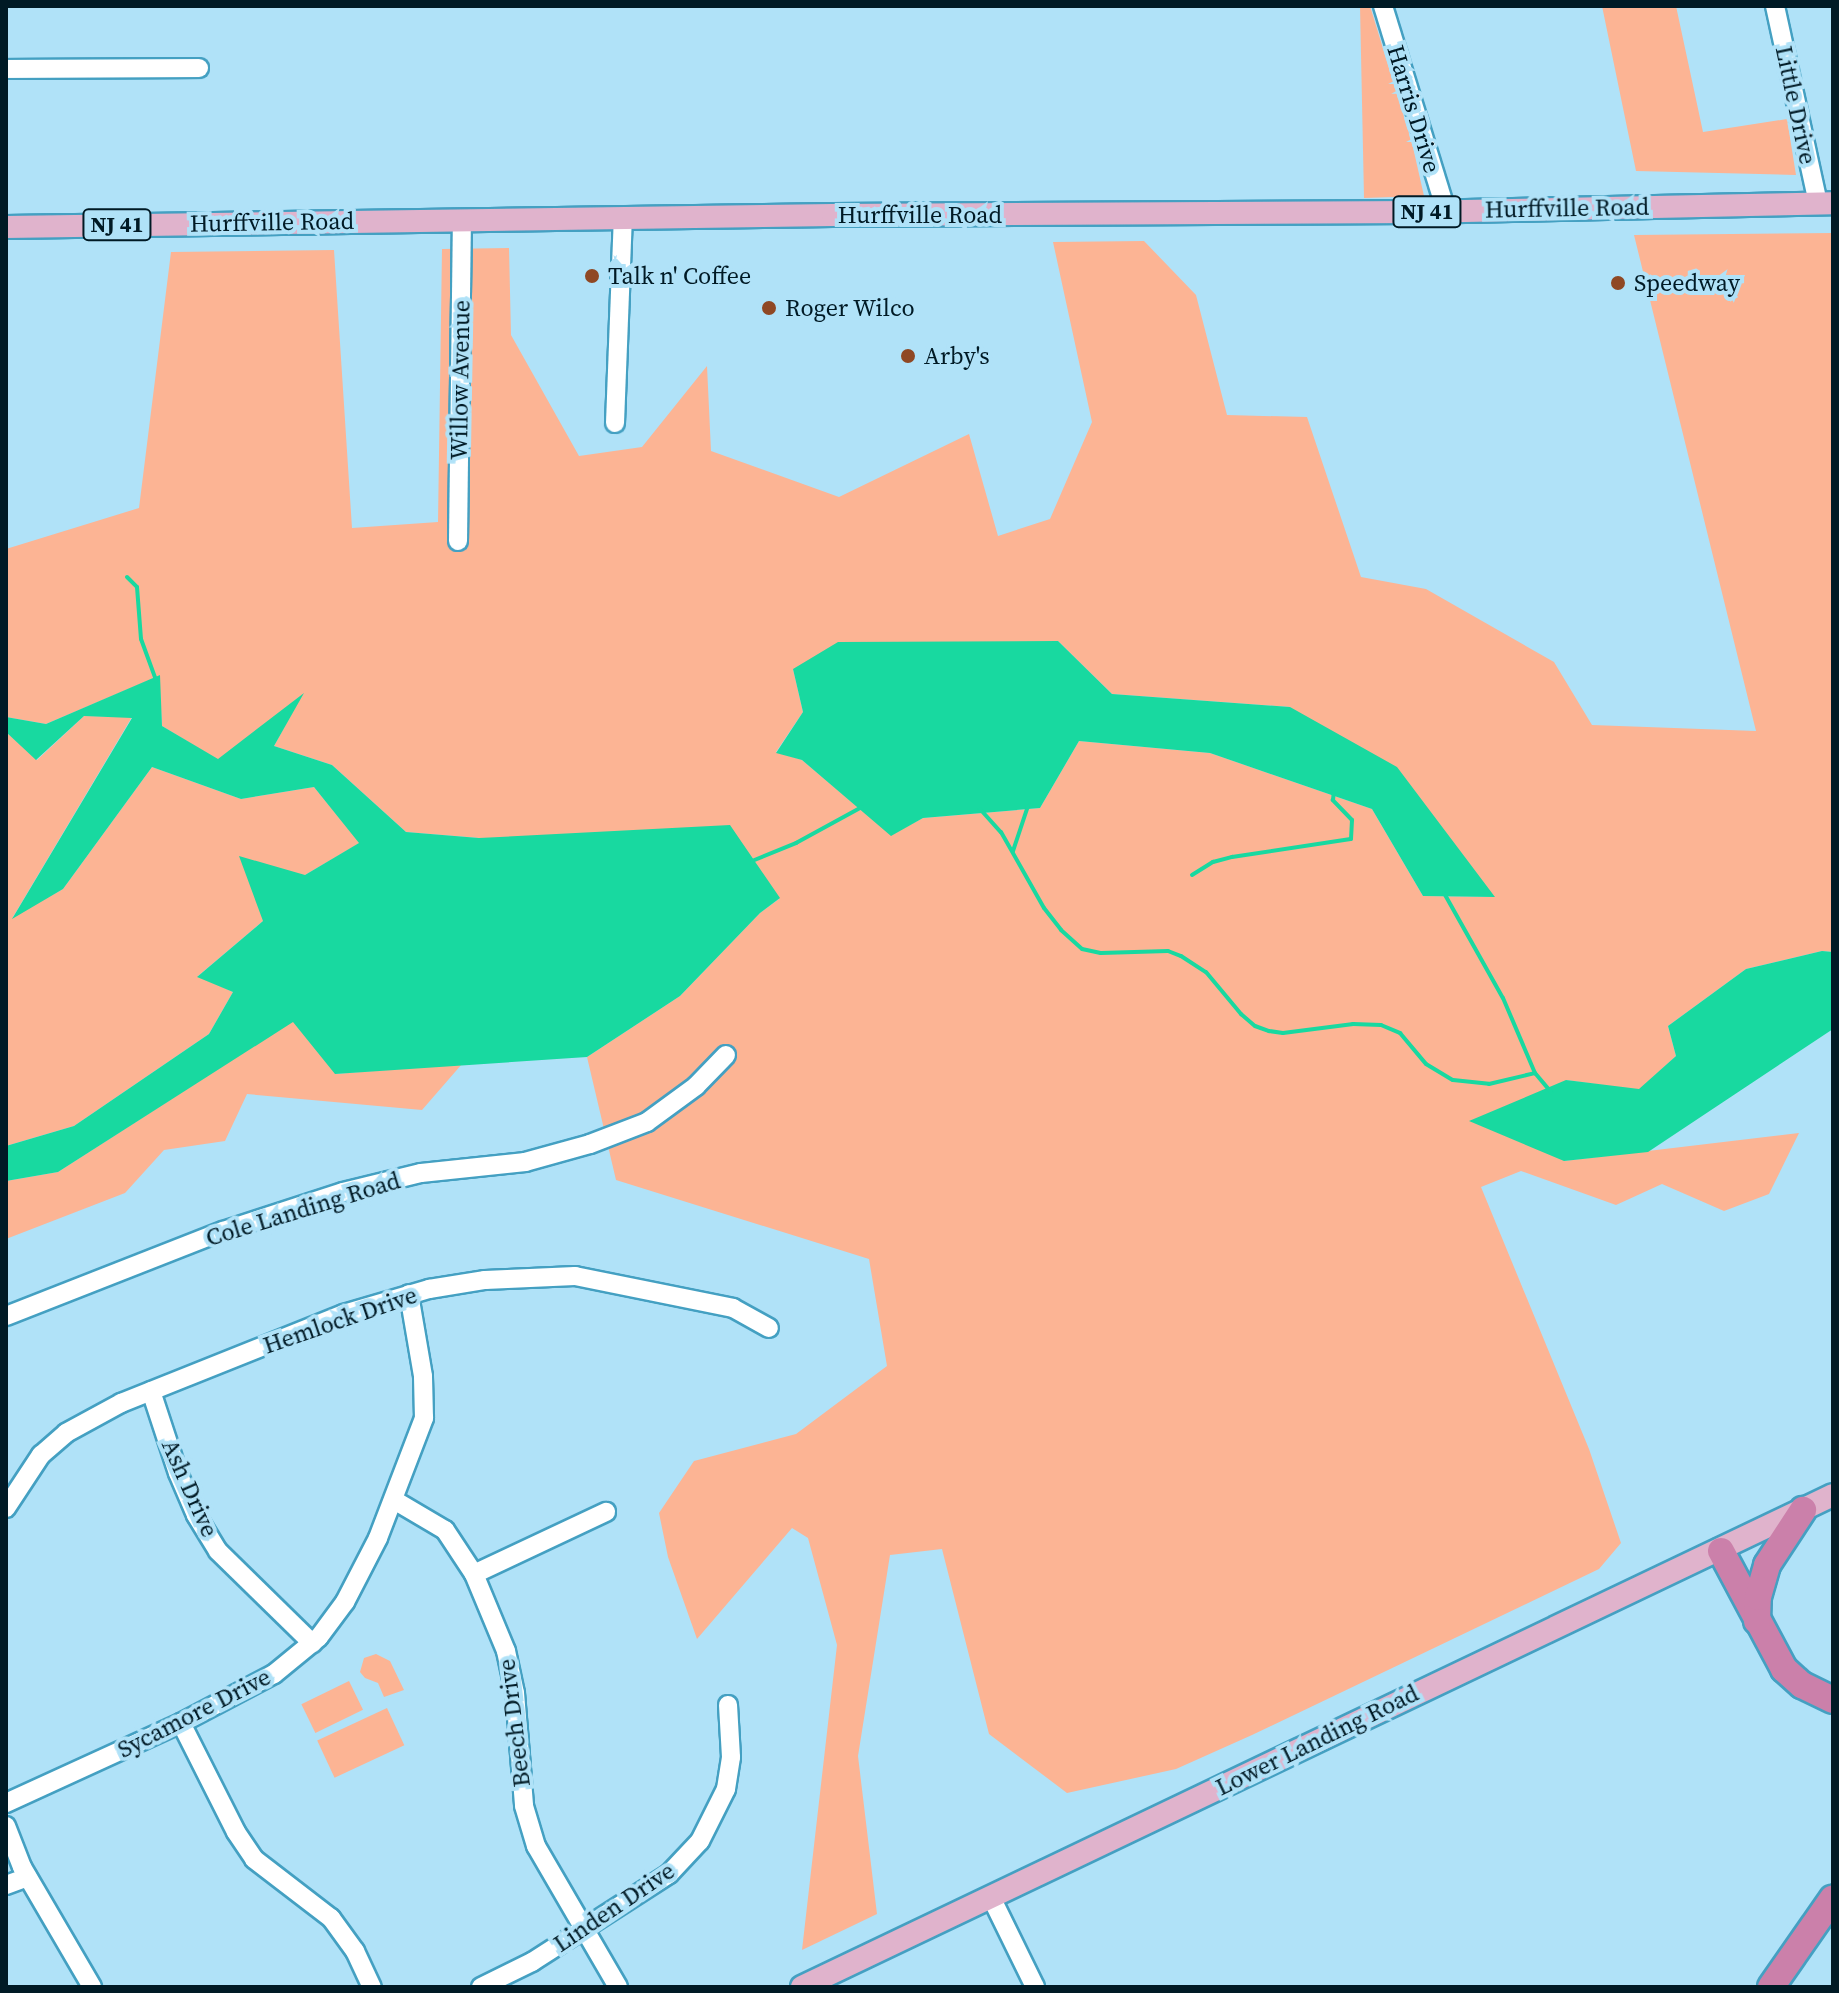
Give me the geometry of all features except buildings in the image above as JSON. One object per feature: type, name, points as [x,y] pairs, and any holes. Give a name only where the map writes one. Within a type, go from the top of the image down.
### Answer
[{"type":"highway","points":[[1757,1621],[1758,1597],[1767,1565],[1803,1510]]},
{"type":"highway","points":[[1721,1551],[1789,1675],[1833,1700]]},
{"type":"highway","points":[[1771,1987],[1833,1898]]},
{"type":"main road","name":"Hurffville Road","points":[[6,227],[1446,211],[1825,203]]},
{"type":"main road","name":"Lower Landing Road","points":[[802,1987],[1833,1495]]},
{"type":"street","name":"Harris Drive","points":[[1383,6],[1446,211]]},
{"type":"street","name":"Little Drive","points":[[1775,6],[1825,203]]},
{"type":"street","points":[[6,69],[199,68]]},
{"type":"street","points":[[615,423],[623,219]]},
{"type":"street","name":"Willow Avenue","points":[[458,541],[462,220]]},
{"type":"street","name":"Cole Landing Road","points":[[6,1316],[223,1231],[343,1192],[421,1173],[525,1162],[590,1144],[647,1122],[696,1086],[726,1055]]},
{"type":"street","name":"Hemlock Drive","points":[[7,1505],[41,1455],[66,1433],[151,1391],[344,1314],[409,1294],[485,1280],[575,1276],[733,1308],[769,1328]]},
{"type":"street","points":[[394,1500],[424,1418],[423,1376],[409,1294]]},
{"type":"street","name":"Ash Drive","points":[[151,1391],[178,1473],[196,1515],[218,1551],[312,1643]]},
{"type":"street","name":"Beech Drive","points":[[394,1500],[445,1530],[474,1574],[506,1651],[515,1693],[524,1806],[536,1846],[618,1987]]},
{"type":"street","name":"Sycamore Drive","points":[[6,1803],[181,1723],[274,1674],[312,1643],[345,1602],[394,1500]]},
{"type":"street","points":[[474,1574],[606,1512]]},
{"type":"street","name":"Linden Drive","points":[[481,1987],[532,1962],[669,1874],[700,1841],[726,1789],[731,1757],[728,1705]]},
{"type":"street","points":[[181,1723],[254,1859],[331,1918],[355,1951],[372,1987]]},
{"type":"street","points":[[6,1826],[28,1877],[92,1987]]},
{"type":"street","points":[[6,1885],[28,1877]]},
{"type":"street","points":[[991,1897],[1035,1987]]},
{"type":"shaded area","points":[[1360,6],[1370,6],[1412,143],[1424,196],[1364,198]]},
{"type":"shaded area","points":[[1602,6],[1676,6],[1703,132],[1787,119],[1796,175],[1636,171]]},
{"type":"shaded area","points":[[1833,233],[1833,952],[1822,951],[1746,969],[1668,1026],[1676,1056],[1639,1090],[1566,1080],[1564,1161],[1799,1133],[1769,1194],[1724,1211],[1662,1184],[1616,1205],[1521,1171],[1481,1187],[1589,1449],[1621,1543],[1599,1569],[1252,1735],[1176,1769],[1067,1793],[989,1734],[942,1549],[890,1555],[858,1756],[877,1914],[802,1950],[837,1645],[808,1538],[792,1528],[697,1639],[668,1557],[659,1513],[694,1461],[796,1434],[887,1366],[869,1259],[616,1180],[587,1057],[680,996],[760,913],[779,899],[479,838],[406,832],[332,765],[274,746],[302,695],[218,760],[162,726],[159,676],[46,724],[6,717],[6,549],[139,508],[171,252],[334,250],[352,528],[438,522],[442,249],[509,248],[511,335],[579,456],[642,447],[707,366],[711,451],[839,497],[969,434],[998,536],[1050,519],[1092,422],[1053,242],[1144,241],[1196,295],[1227,415],[1307,417],[1361,577],[1426,589],[1554,662],[1592,725],[1756,731],[1634,235]],"holes":[[[1058,641],[1112,694],[1290,707],[1494,897],[1423,896],[1372,809],[1210,753],[1079,741],[1040,808],[923,818],[891,835],[802,760],[776,752],[803,712],[793,669]]]},
{"type":"shaded area","points":[[1058,641],[1112,694],[1290,707],[1397,767],[1495,897],[1423,896],[1372,809],[1210,753],[1079,741],[1040,808],[923,818],[891,836],[802,760],[776,753],[803,712],[793,669],[838,642]]},
{"type":"shaded area","points":[[160,675],[162,726],[218,759],[304,693],[274,746],[332,765],[406,832],[479,838],[730,825],[780,898],[760,913],[680,996],[587,1057],[335,1074],[293,1022],[58,1172],[6,1181],[6,1146],[74,1126],[209,1034],[233,992],[197,977],[263,921],[239,856],[305,875],[359,843],[314,787],[241,799],[152,767],[63,889],[12,919],[132,718],[84,716],[36,760],[6,732],[6,717],[46,724]]},
{"type":"shaded area","points":[[84,716],[132,717],[13,917],[63,889],[152,767],[241,799],[314,787],[360,843],[305,875],[263,921],[198,976],[233,992],[209,1034],[74,1126],[6,1146],[6,732],[37,760]]},
{"type":"shaded area","points":[[1822,951],[1833,952],[1833,1029],[1648,1152],[1564,1161],[1469,1121],[1566,1080],[1639,1089],[1676,1056],[1668,1026],[1746,969]]},
{"type":"shaded area","points":[[293,1021],[336,1074],[462,1064],[422,1110],[247,1094],[225,1141],[164,1150],[125,1193],[6,1239],[6,1181],[58,1172]]},
{"type":"shaded area","points":[[376,1654],[390,1661],[404,1690],[384,1697],[378,1683],[365,1678],[360,1672],[364,1658]]},
{"type":"shaded area","points":[[349,1681],[363,1710],[315,1733],[301,1704]]},
{"type":"shaded area","points":[[387,1708],[404,1745],[335,1778],[317,1741]]},
{"type":"waterway","points":[[127,577],[137,587],[141,639],[156,680]]},
{"type":"waterway","points":[[1192,875],[1213,862],[1232,857],[1351,839],[1352,820],[1333,800],[1334,791]]},
{"type":"waterway","points":[[1013,851],[1028,806]]},
{"type":"waterway","points":[[752,861],[796,843],[862,807]]},
{"type":"waterway","points":[[980,809],[1001,832],[1044,908],[1061,930],[1082,949],[1101,953],[1168,951],[1181,956],[1206,972],[1255,1026],[1269,1031],[1283,1033],[1353,1024],[1381,1025],[1400,1033],[1426,1064],[1453,1080],[1489,1084],[1535,1073]]},
{"type":"waterway","points":[[1444,893],[1503,998],[1535,1073],[1551,1092]]},
{"type":"place","name":"Talk n' Coffee","points":[[592,276]]},
{"type":"place","name":"Speedway","points":[[1618,283]]},
{"type":"place","name":"Roger Wilco","points":[[769,308]]},
{"type":"place","name":"Arby's","points":[[908,356]]}]
